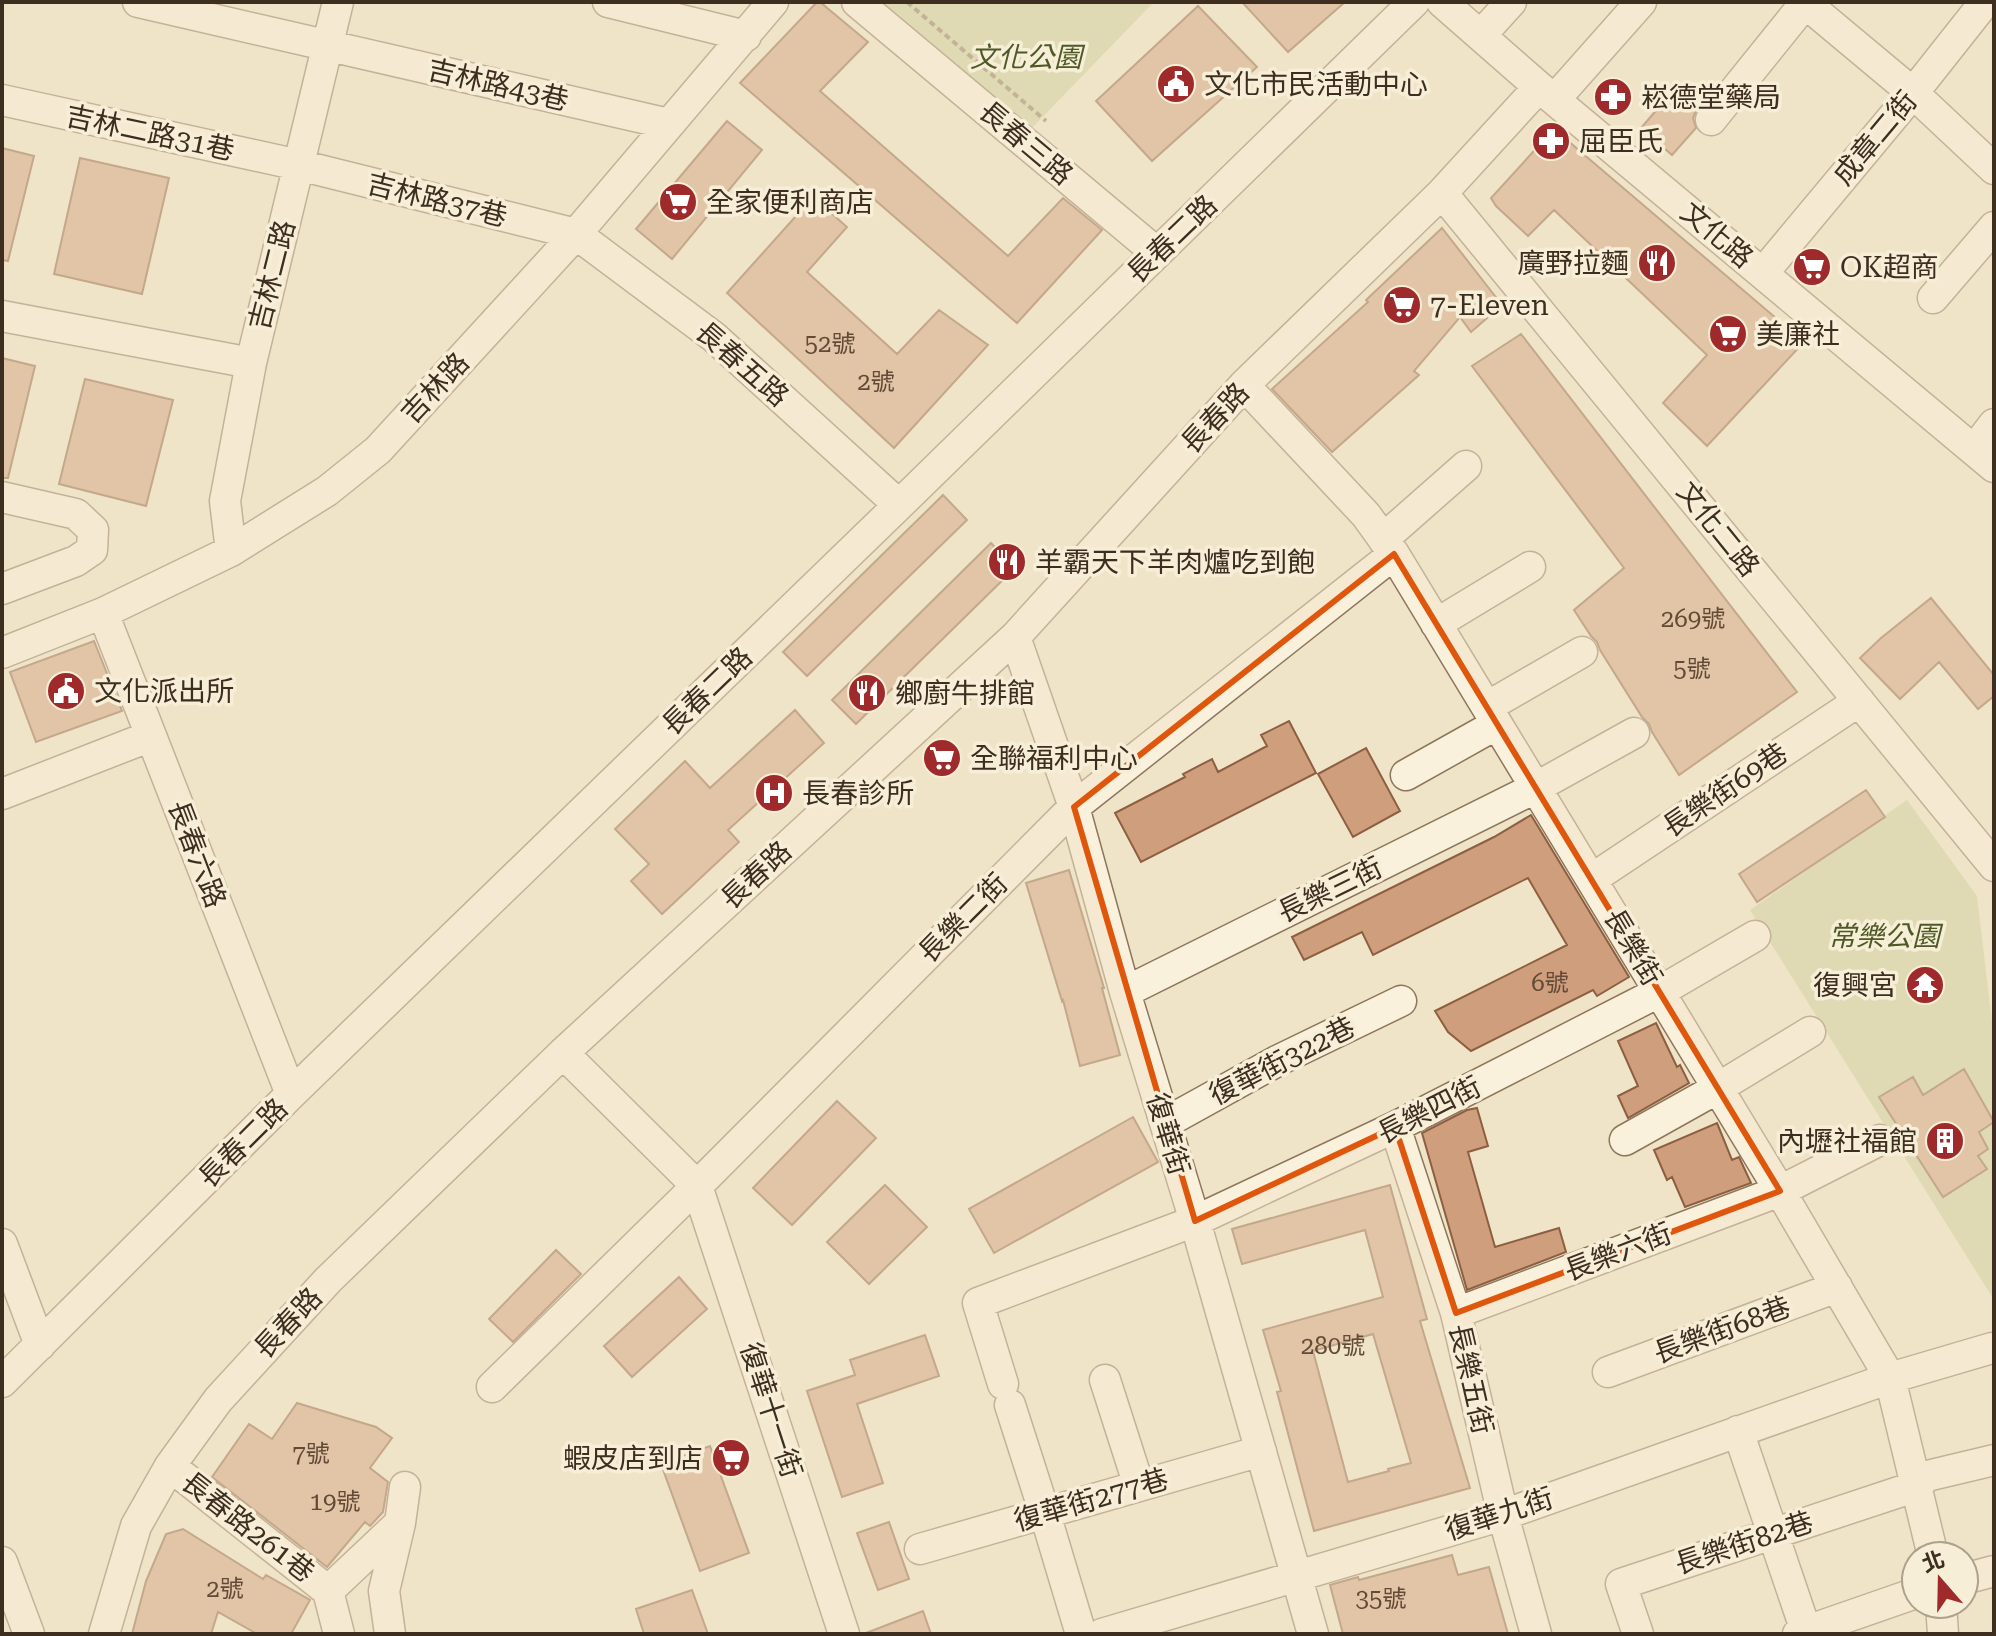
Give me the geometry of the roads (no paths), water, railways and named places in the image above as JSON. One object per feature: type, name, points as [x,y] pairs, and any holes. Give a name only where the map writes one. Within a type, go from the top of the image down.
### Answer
[{"type":"street","name":"吉林路43巷","points":[[138,2],[669,124]]},
{"type":"street","name":"吉林二路","points":[[231,551],[225,501],[251,363],[338,2]]},
{"type":"street","points":[[608,2],[746,36]]},
{"type":"street","name":"吉林路","points":[[2,653],[103,613],[231,551],[327,491],[378,450],[576,234],[773,2]]},
{"type":"street","name":"長春三路","points":[[857,2],[1157,253]]},
{"type":"street","name":"長春二路","points":[[2,1382],[291,1094],[1414,2]]},
{"type":"street","name":"文化路","points":[[1442,2],[1984,458]]},
{"type":"street","points":[[1481,35],[1511,2]]},
{"type":"street","name":"長春路","points":[[104,1634],[136,1526],[170,1466],[218,1400],[328,1280],[563,1053],[1015,637],[1244,385],[1641,2]]},
{"type":"street","points":[[1711,120],[1805,2],[1913,93],[1994,169]]},
{"type":"street","name":"成章二街","points":[[1763,273],[1985,2]]},
{"type":"street","name":"吉林二路31巷","points":[[2,100],[299,165]]},
{"type":"street","name":"吉林路37巷","points":[[299,165],[576,234]]},
{"type":"street","name":"文化二路","points":[[1442,193],[1994,866]]},
{"type":"street","points":[[1933,298],[1994,227]]},
{"type":"street","name":"長春五路","points":[[576,234],[714,337],[899,505]]},
{"type":"street","points":[[2,316],[251,363]]},
{"type":"street","name":"長樂街","points":[[1244,385],[1366,515],[1388,547],[1837,1287],[1890,1378],[1929,1540]]},
{"type":"street","points":[[1984,458],[1994,424]]},
{"type":"street","name":"長樂二街","points":[[492,1387],[1074,807],[1388,547],[1466,466]]},
{"type":"street","points":[[2,497],[76,514],[93,530],[92,550],[76,561],[2,589]]},
{"type":"street","points":[[1436,624],[1530,567]]},
{"type":"street","name":"長春六路","points":[[103,613],[291,1094]]},
{"type":"street","name":"復華街","points":[[1015,637],[1074,807],[1313,1634]]},
{"type":"street","points":[[1406,775],[1582,652]]},
{"type":"street","name":"長樂街69巷","points":[[1592,879],[1859,701]]},
{"type":"street","name":"長樂三街","points":[[1125,992],[1535,788],[1634,733]]},
{"type":"street","points":[[2,794],[151,736]]},
{"type":"street","name":"長樂四街","points":[[1045,1514],[978,1303],[1195,1221],[1395,1127],[1659,992],[1755,936]]},
{"type":"street","name":"復華街322巷","points":[[1165,1123],[1279,1060],[1401,1001]]},
{"type":"street","points":[[1625,1140],[1810,1032]]},
{"type":"street","points":[[563,1053],[697,1186]]},
{"type":"street","name":"長樂五街","points":[[1395,1127],[1456,1313],[1503,1515],[1536,1634]]},
{"type":"street","name":"長樂六街","points":[[1456,1313],[1780,1191],[1880,1140]]},
{"type":"street","name":"復華十一街","points":[[697,1186],[844,1634]]},
{"type":"street","points":[[2,1244],[40,1345]]},
{"type":"street","name":"長樂街68巷","points":[[1608,1372],[1837,1287]]},
{"type":"street","name":"復華九街","points":[[1102,1634],[1503,1515],[1890,1378],[1992,1348]]},
{"type":"street","points":[[1105,1380],[1139,1486]]},
{"type":"street","points":[[1738,1431],[1802,1633],[1900,1599]]},
{"type":"street","name":"復華街277巷","points":[[920,1549],[1261,1451]]},
{"type":"street","name":"長樂街82巷","points":[[1638,1634],[1621,1584],[1917,1486],[1927,1476],[1994,1460]]},
{"type":"street","name":"長春路261巷","points":[[170,1466],[328,1591],[339,1634]]},
{"type":"street","points":[[390,1634],[384,1591],[405,1487]]},
{"type":"street","points":[[1045,1514],[1081,1634]]},
{"type":"street","points":[[328,1591],[400,1523]]},
{"type":"street","points":[[2,1562],[29,1634]]},
{"type":"place","name":"文化市民活動中心","points":[[1176,84]]},
{"type":"place","name":"崧德堂藥局","points":[[1613,97]]},
{"type":"place","name":"屈臣氏","points":[[1551,141]]},
{"type":"place","name":"全家便利商店","points":[[678,202]]},
{"type":"place","name":"廣野拉麵","points":[[1657,263]]},
{"type":"place","name":"OK超商","points":[[1812,267]]},
{"type":"place","name":"7-Eleven","points":[[1402,305]]},
{"type":"place","name":"美廉社","points":[[1728,334]]},
{"type":"place","name":"羊霸天下羊肉爐吃到飽","points":[[1007,562]]},
{"type":"place","name":"文化派出所","points":[[66,691]]},
{"type":"place","name":"鄉廚牛排館","points":[[867,693]]},
{"type":"place","name":"全聯福利中心","points":[[942,758]]},
{"type":"place","name":"長春診所","points":[[774,793]]},
{"type":"place","name":"復興宮","points":[[1925,985]]},
{"type":"place","name":"內壢社福館","points":[[1945,1141]]},
{"type":"place","name":"蝦皮店到店","points":[[731,1458]]},
{"type":"park label","name":"文化公園","points":[[1026,57]]},
{"type":"park label","name":"常樂公園","points":[[1884,936]]}]
